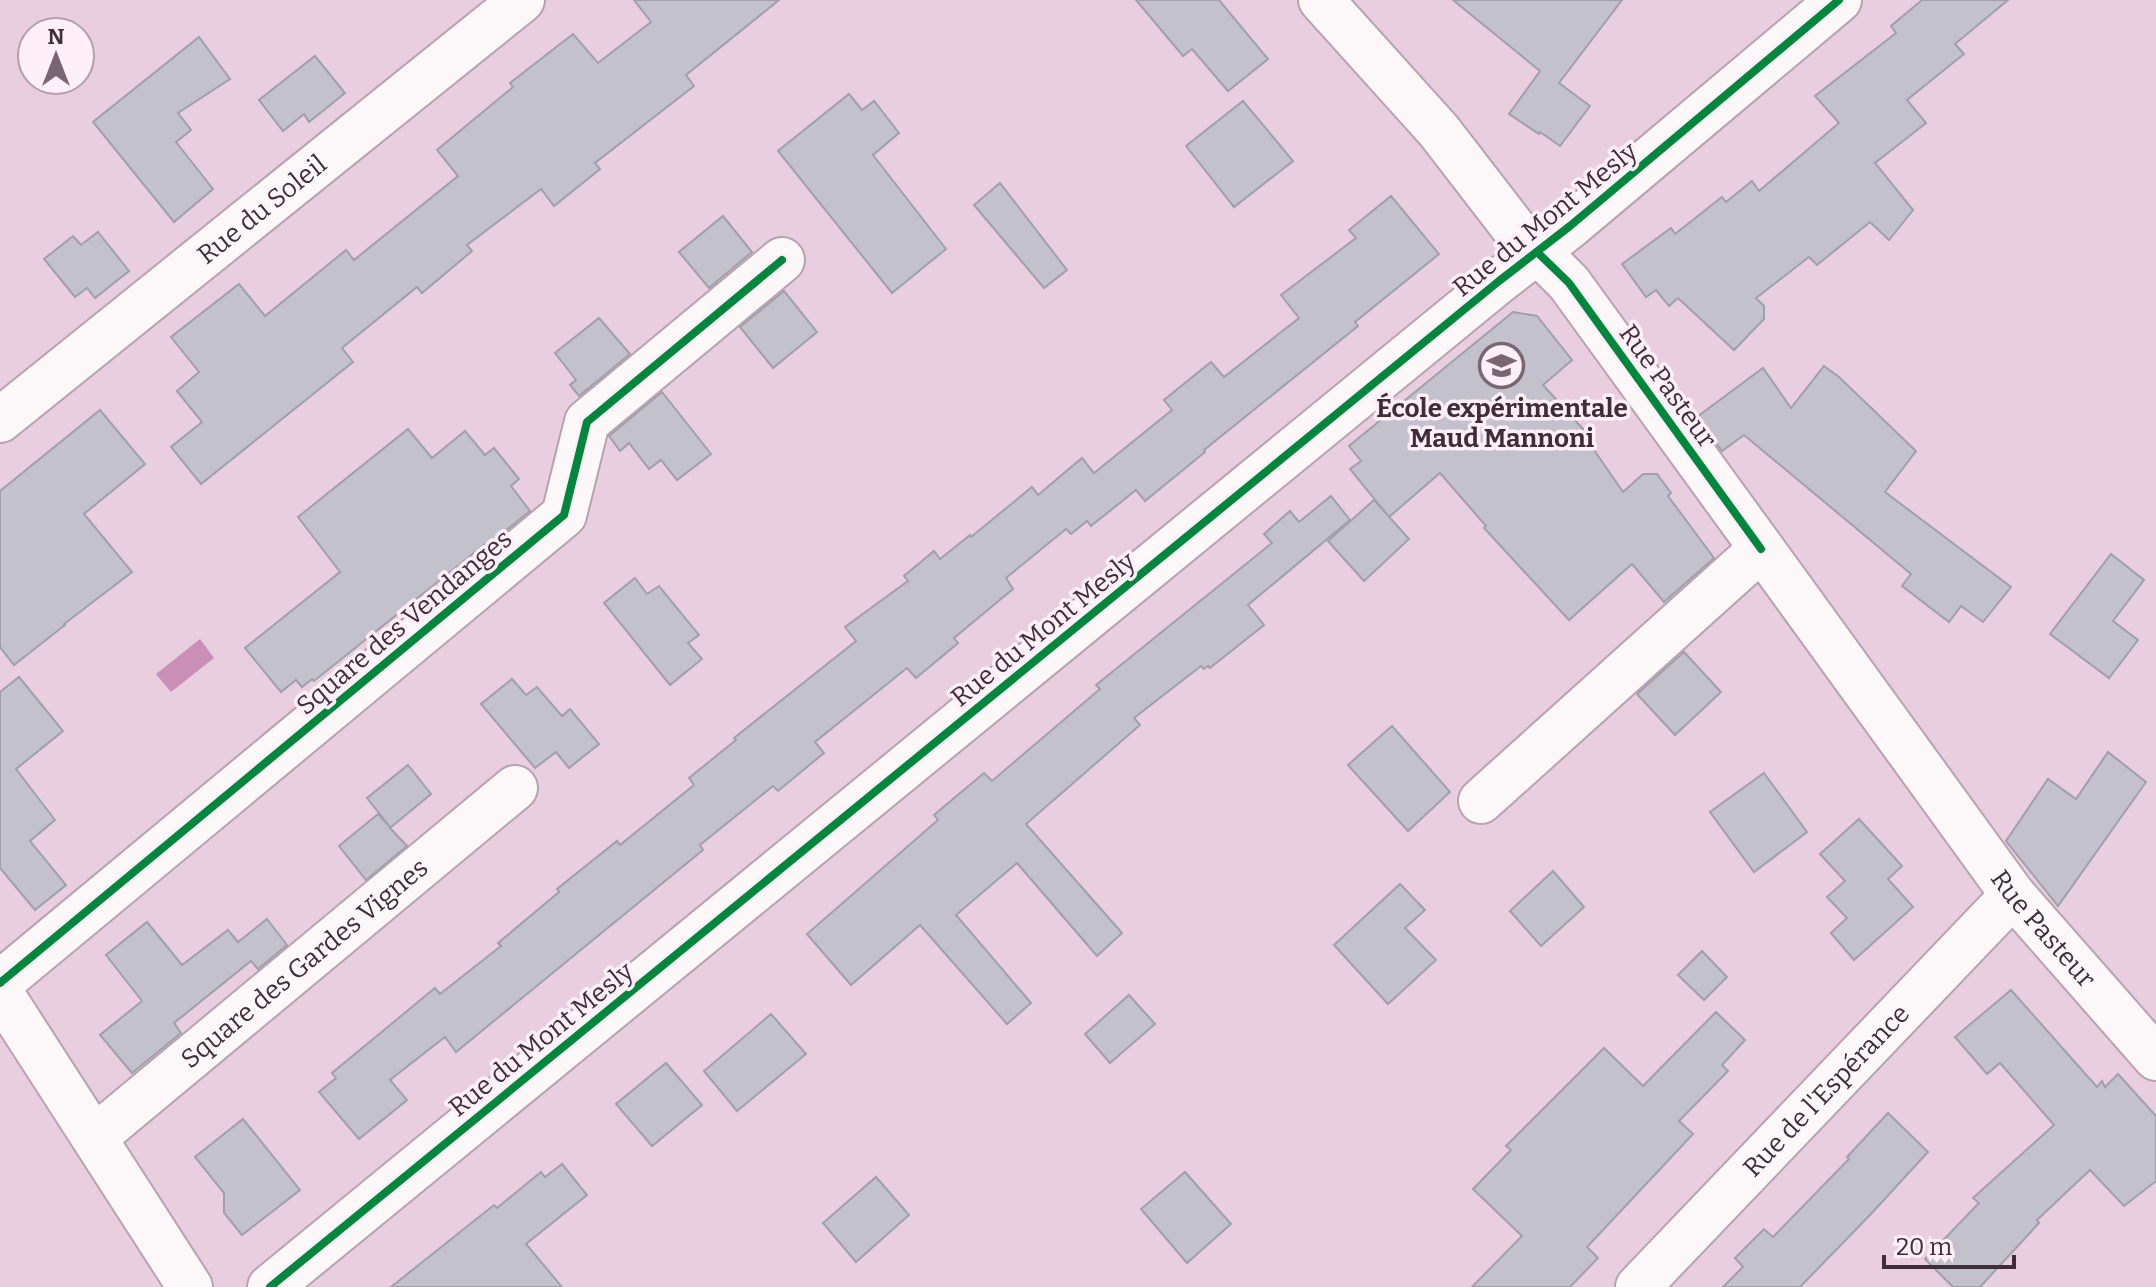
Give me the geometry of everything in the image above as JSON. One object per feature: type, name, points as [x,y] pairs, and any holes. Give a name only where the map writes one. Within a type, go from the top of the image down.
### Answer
[{"type":"street","name":"Rue du Soleil","points":[[0,420],[522,0]]},
{"type":"street","name":"Rue Pasteur","points":[[1321,0],[1439,131],[1513,227],[1569,283],[2013,895],[2156,1058]]},
{"type":"street","name":"Rue du Mont Mesly","points":[[270,1287],[1462,311],[1583,216],[1839,0]]},
{"type":"street","name":"Square des Vendanges","points":[[0,983],[564,515],[587,422],[782,260]]},
{"type":"street","points":[[1481,801],[1761,549]]},
{"type":"street","name":"Square des Gardes Vignes","points":[[95,1137],[515,788]]},
{"type":"street","name":"Rue de l'Espérance","points":[[1638,1287],[2013,895]]},
{"type":"street","points":[[0,992],[190,1287]]},
{"type":"shaded area","points":[[200,639],[214,658],[171,692],[156,674]]},
{"type":"building","points":[[634,0],[779,0],[686,75],[694,86],[595,163],[600,169],[554,206],[541,189],[467,245],[472,251],[422,293],[417,287],[342,348],[353,362],[201,484],[171,447],[202,422],[177,391],[199,372],[171,337],[239,284],[265,316],[346,250],[354,260],[458,176],[437,150],[513,87],[510,83],[573,34],[598,63],[651,22]]},
{"type":"building","points":[[1136,0],[1219,0],[1268,59],[1228,91],[1192,49],[1183,56]]},
{"type":"building","points":[[1453,0],[1622,0],[1559,83],[1590,106],[1560,146],[1509,114],[1540,71]]},
{"type":"building","points":[[1922,0],[2008,0],[1955,44],[1964,54],[1907,100],[1926,123],[1875,163],[1913,210],[1889,240],[1870,222],[1817,265],[1809,257],[1756,298],[1764,306],[1764,319],[1734,350],[1678,298],[1669,306],[1656,290],[1646,297],[1622,264],[1671,228],[1675,234],[1722,197],[1726,202],[1752,181],[1759,191],[1839,123],[1815,96],[1896,33],[1891,26]]},
{"type":"building","points":[[199,37],[230,79],[178,113],[191,130],[176,142],[213,189],[174,222],[93,122]]},
{"type":"building","points":[[315,56],[345,93],[309,122],[304,114],[283,131],[259,100]]},
{"type":"building","points":[[849,94],[862,110],[874,101],[899,133],[873,155],[946,249],[892,293],[778,151]]},
{"type":"building","points":[[1243,101],[1293,161],[1234,207],[1186,146]]},
{"type":"building","points":[[1000,183],[1067,270],[1044,288],[974,205]]},
{"type":"building","points":[[1391,196],[1439,254],[1355,322],[1358,326],[1145,501],[1136,490],[1091,526],[1087,521],[1071,534],[1066,529],[1006,578],[1013,589],[954,638],[958,643],[916,678],[907,668],[815,742],[824,753],[778,791],[773,786],[700,845],[703,850],[456,1052],[445,1037],[390,1080],[407,1100],[359,1139],[319,1092],[336,1078],[332,1073],[435,988],[440,994],[501,946],[498,943],[559,892],[557,889],[617,841],[620,845],[694,785],[689,778],[736,740],[734,738],[856,641],[845,627],[908,581],[904,576],[934,551],[940,559],[1032,487],[1038,495],[1082,458],[1094,473],[1172,410],[1164,400],[1211,362],[1224,377],[1299,318],[1281,295],[1356,238],[1349,230]]},
{"type":"building","points":[[723,216],[752,252],[709,288],[679,252]]},
{"type":"building","points":[[98,232],[129,271],[95,298],[87,288],[75,297],[44,259],[73,236],[81,245]]},
{"type":"building","points":[[784,291],[817,332],[773,368],[740,327]]},
{"type":"building","points":[[1513,312],[1537,316],[1572,360],[1543,385],[1583,429],[1583,434],[1623,492],[1643,474],[1657,474],[1671,493],[1668,496],[1714,558],[1664,602],[1632,564],[1569,620],[1484,528],[1486,526],[1440,473],[1389,517],[1350,469],[1361,461],[1349,446]]},
{"type":"building","points":[[599,318],[630,354],[579,396],[570,385],[576,380],[555,353]]},
{"type":"building","points":[[1824,366],[1916,451],[1885,492],[2011,587],[1983,622],[1961,606],[1949,622],[1902,586],[1911,574],[1744,435],[1722,451],[1697,417],[1763,368],[1791,408]]},
{"type":"building","points":[[662,392],[711,454],[677,480],[661,460],[649,469],[629,443],[620,451],[609,436]]},
{"type":"building","points":[[100,410],[145,464],[84,514],[132,572],[14,665],[0,647],[0,491]]},
{"type":"building","points":[[408,429],[432,458],[465,431],[485,455],[494,448],[519,479],[511,486],[530,511],[314,681],[312,679],[302,687],[296,680],[281,692],[245,648],[340,572],[298,517]]},
{"type":"building","points":[[1331,496],[1350,520],[1248,605],[1264,625],[1210,668],[1201,666],[1134,718],[1140,725],[1026,824],[1122,933],[1097,956],[1017,863],[956,915],[1031,1003],[1007,1024],[920,925],[851,985],[807,934],[938,820],[934,815],[984,773],[992,781],[1100,689],[1096,685],[1272,543],[1264,534],[1290,511],[1299,522]]},
{"type":"building","points":[[1374,500],[1409,539],[1364,581],[1328,541]]},
{"type":"building","points":[[2111,554],[2144,580],[2113,621],[2138,640],[2109,678],[2050,634]]},
{"type":"building","points":[[635,578],[647,594],[659,586],[699,635],[688,643],[702,659],[670,685],[604,603]]},
{"type":"building","points":[[1684,652],[1721,692],[1675,735],[1637,694]]},
{"type":"building","points":[[19,677],[63,731],[16,769],[55,820],[30,841],[66,885],[35,910],[0,868],[0,692]]},
{"type":"building","points":[[512,679],[526,695],[537,687],[562,716],[570,709],[599,744],[569,768],[556,752],[535,768],[481,704]]},
{"type":"building","points":[[1392,726],[1450,792],[1408,831],[1348,765]]},
{"type":"building","points":[[2108,752],[2146,782],[2058,906],[2006,841],[2048,779],[2076,799]]},
{"type":"building","points":[[408,765],[431,794],[390,828],[407,846],[366,880],[339,846],[378,814],[390,827],[367,798]]},
{"type":"building","points":[[1764,773],[1807,832],[1754,872],[1710,812]]},
{"type":"building","points":[[1859,819],[1902,866],[1888,879],[1913,907],[1854,960],[1831,933],[1847,918],[1827,897],[1845,881],[1820,854]]},
{"type":"building","points":[[1553,871],[1584,907],[1541,946],[1510,911]]},
{"type":"building","points":[[1400,884],[1425,910],[1405,928],[1436,960],[1388,1004],[1334,945]]},
{"type":"building","points":[[267,919],[287,945],[258,969],[251,961],[174,1023],[181,1033],[132,1073],[100,1035],[142,1001],[106,955],[147,922],[182,965],[228,930],[238,942]]},
{"type":"building","points":[[1702,951],[1727,977],[1704,1000],[1678,975]]},
{"type":"building","points":[[2011,990],[2097,1087],[2102,1081],[2105,1087],[2118,1074],[2156,1116],[2156,1181],[2124,1206],[2090,1170],[2037,1220],[2039,1223],[1980,1287],[1953,1287],[1925,1259],[1979,1203],[1973,1198],[2054,1125],[2000,1063],[1987,1074],[1955,1037]]},
{"type":"building","points":[[1129,995],[1155,1024],[1110,1063],[1085,1034]]},
{"type":"building","points":[[1716,1012],[1745,1040],[1722,1065],[1728,1071],[1679,1121],[1693,1134],[1587,1247],[1598,1258],[1570,1287],[1472,1287],[1522,1236],[1473,1189],[1511,1150],[1506,1146],[1604,1048],[1643,1086]]},
{"type":"building","points":[[771,1014],[806,1054],[737,1111],[704,1071]]},
{"type":"building","points":[[666,1063],[702,1105],[652,1146],[616,1104]]},
{"type":"building","points":[[1888,1113],[1928,1152],[1870,1215],[1800,1287],[1723,1287],[1743,1267],[1735,1258],[1764,1229],[1773,1237],[1849,1159],[1847,1157]]},
{"type":"building","points":[[243,1119],[300,1190],[242,1235],[224,1213],[224,1193],[195,1157]]},
{"type":"building","points":[[562,1164],[587,1195],[526,1244],[562,1287],[391,1287],[494,1205],[497,1208],[541,1172],[545,1177]]},
{"type":"building","points":[[1185,1172],[1231,1224],[1187,1263],[1141,1209]]},
{"type":"building","points":[[876,1177],[909,1215],[856,1262],[823,1223]]},
{"type":"cycle path","points":[[270,1287],[1570,226],[1839,0]]},
{"type":"cycle path","points":[[1537,252],[1569,283],[1761,549]]},
{"type":"cycle path","points":[[0,983],[564,515],[587,422],[782,260]]},
{"type":"place","name":"École expérimentale Maud Mannoni","points":[[1502,365]]}]
